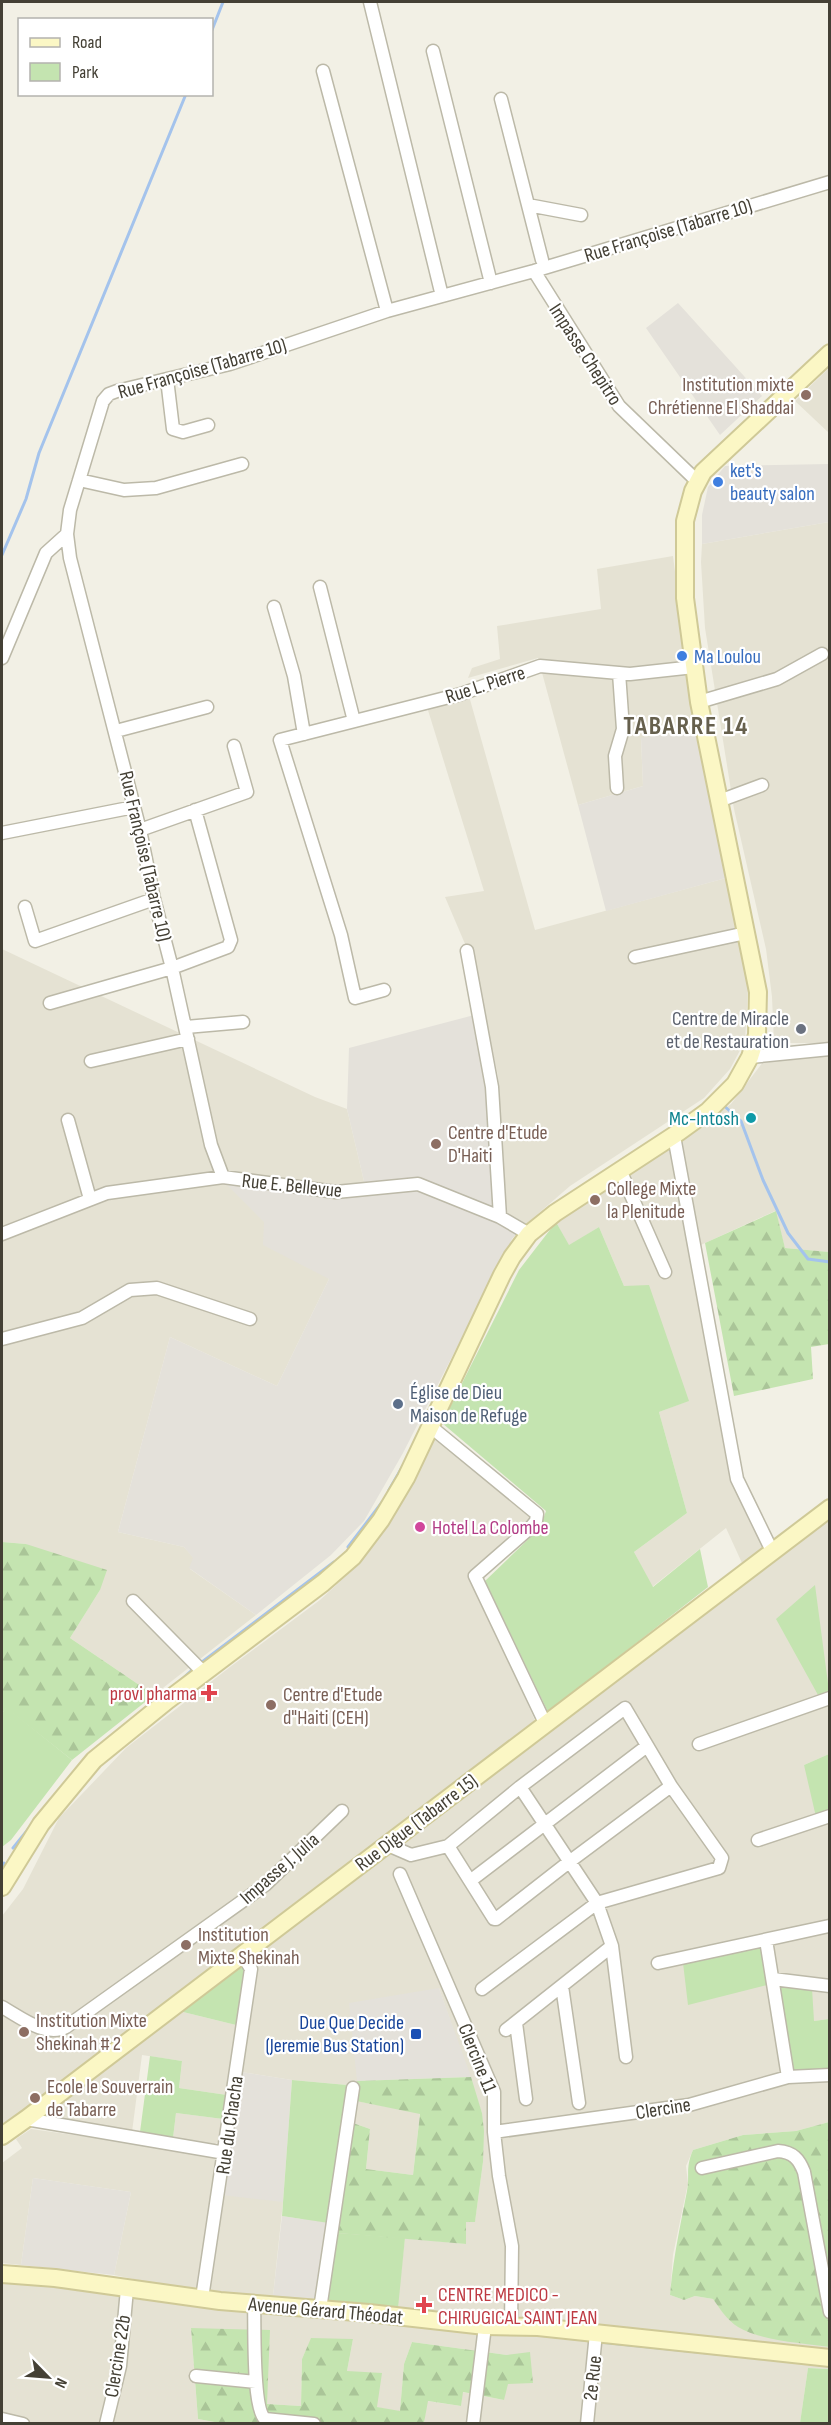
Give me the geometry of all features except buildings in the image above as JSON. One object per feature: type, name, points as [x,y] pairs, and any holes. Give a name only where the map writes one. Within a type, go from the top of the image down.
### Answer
[{"type":"main road","points":[[2,1887],[41,1824],[94,1760],[323,1583],[353,1557],[381,1520],[406,1478],[502,1275],[529,1234],[555,1213],[674,1136],[708,1111],[735,1084],[750,1057],[757,1035],[758,992],[699,702],[685,598],[685,521],[693,491],[703,472],[830,353]]},
{"type":"main road","name":"Rue Digue (Tabarre 15)","points":[[2,2136],[830,1508]]},
{"type":"main road","name":"Avenue Gérard Théodat","points":[[2,2274],[55,2278],[126,2294],[202,2298],[320,2309],[485,2328],[511,2326],[597,2333],[830,2358]]},
{"type":"street","points":[[370,2],[442,296]]},
{"type":"street","points":[[432,51],[491,283]]},
{"type":"street","points":[[323,71],[387,311]]},
{"type":"street","points":[[501,99],[542,260]]},
{"type":"street","name":"Rue Françoise (Tabarre 10)","points":[[223,1177],[211,1145],[140,830],[70,558],[67,534],[70,510],[103,401],[109,394],[230,364],[387,311],[491,283],[830,182]]},
{"type":"street","points":[[528,206],[581,215]]},
{"type":"street","name":"Impasse Chepitro","points":[[534,270],[619,406],[698,482]]},
{"type":"street","points":[[167,379],[173,429],[183,432],[208,425]]},
{"type":"street","points":[[79,480],[124,490],[156,488],[242,464]]},
{"type":"street","points":[[2,658],[46,553],[67,534]]},
{"type":"street","points":[[320,587],[354,721]]},
{"type":"street","points":[[274,607],[294,676],[304,734]]},
{"type":"street","points":[[699,702],[777,680],[822,654]]},
{"type":"street","name":"Rue L. Pierre","points":[[384,990],[355,998],[341,935],[280,740],[461,694],[540,666],[630,674],[694,667]]},
{"type":"street","points":[[617,788],[615,756],[623,729],[620,673]]},
{"type":"street","points":[[116,731],[207,707]]},
{"type":"street","points":[[140,830],[247,792],[234,746]]},
{"type":"street","points":[[718,801],[762,785]]},
{"type":"street","points":[[2,833],[134,807]]},
{"type":"street","points":[[50,1003],[172,968],[227,949],[230,945],[195,810]]},
{"type":"street","points":[[25,907],[35,941],[154,899]]},
{"type":"street","points":[[635,957],[746,933]]},
{"type":"street","points":[[467,951],[492,1087],[500,1217]]},
{"type":"street","points":[[92,1061],[152,1049],[187,1033],[243,1022]]},
{"type":"street","points":[[750,1057],[830,1049]]},
{"type":"street","points":[[68,1120],[90,1199]]},
{"type":"street","points":[[674,1136],[737,1479],[773,1553]]},
{"type":"street","points":[[620,1170],[665,1272]]},
{"type":"street","name":"Rue E. Bellevue","points":[[2,1234],[107,1193],[223,1177],[336,1192],[418,1184],[500,1217],[529,1234]]},
{"type":"street","points":[[2,1339],[82,1318],[130,1290],[157,1288],[250,1319]]},
{"type":"street","points":[[430,1426],[537,1514],[536,1521],[531,1527],[475,1576],[545,1723]]},
{"type":"street","points":[[133,1601],[204,1673]]},
{"type":"street","points":[[699,1744],[830,1698]]},
{"type":"street","points":[[388,1845],[411,1856],[448,1846],[520,1787],[625,1708],[671,1786],[722,1858],[719,1868],[597,1903],[482,1989]]},
{"type":"street","points":[[470,1881],[647,1746]]},
{"type":"street","points":[[448,1846],[496,1919],[671,1786]]},
{"type":"street","points":[[520,1787],[597,1903],[612,1946],[626,2056]]},
{"type":"street","name":"Impasse J. Julia","points":[[2,2007],[50,2031],[59,2031],[66,2027],[265,1886],[342,1811]]},
{"type":"street","points":[[758,1840],[830,1816]]},
{"type":"street","name":"Clercine 11","points":[[400,1874],[494,2092],[494,2132],[499,2176],[512,2246],[511,2326]]},
{"type":"street","points":[[658,1963],[829,1926]]},
{"type":"street","points":[[766,1940],[788,2077]]},
{"type":"street","points":[[526,2099],[511,2027],[612,1946]]},
{"type":"street","name":"Rue du Chacha","points":[[202,2298],[252,1970],[242,1954]]},
{"type":"street","points":[[774,1980],[830,1986]]},
{"type":"street","points":[[562,1986],[579,2103]]},
{"type":"street","name":"Clercine","points":[[494,2132],[689,2105],[788,2077],[830,2075]]},
{"type":"street","points":[[320,2309],[353,2088]]},
{"type":"street","points":[[26,2119],[225,2153]]},
{"type":"street","points":[[702,2168],[778,2151],[795,2156],[804,2172],[830,2312]]},
{"type":"street","name":"Clercine 22b","points":[[106,2424],[120,2366],[126,2294]]},
{"type":"street","points":[[254,2303],[256,2382],[262,2417],[314,2424]]},
{"type":"street","points":[[473,2424],[485,2328]]},
{"type":"street","name":"2e Rue","points":[[586,2424],[597,2333]]},
{"type":"street","points":[[196,2376],[256,2382]]},
{"type":"street","points":[[2,2419],[23,2424]]},
{"type":"shaded area","points":[[678,303],[762,396],[720,435],[646,328]]},
{"type":"shaded area","points":[[829,368],[829,433],[795,401]]},
{"type":"shaded area","points":[[829,464],[829,522],[702,544],[702,515],[708,487],[725,466]]},
{"type":"shaded area","points":[[829,522],[830,1043],[774,1043],[772,997],[766,949],[734,809],[705,628],[702,544]]},
{"type":"shaded area","points":[[673,556],[695,730],[641,739],[643,786],[578,805],[538,658],[468,678],[472,668],[500,659],[497,626],[601,609],[597,569]]},
{"type":"shaded area","points":[[469,696],[535,930],[726,878],[748,989],[745,1041],[730,1069],[704,1098],[570,1186],[525,1225],[507,1216],[498,1076],[474,965],[445,897],[484,891],[427,707]]},
{"type":"shaded area","points":[[695,730],[726,878],[606,911],[578,805],[643,786],[641,738]]},
{"type":"shaded area","points":[[2,949],[315,1097],[347,1109],[367,1194],[335,1200],[226,1183],[329,1279],[277,1386],[170,1337],[118,1532],[184,1547],[194,1558],[190,1569],[256,1615],[154,1695],[70,1638],[100,1590],[26,1544],[2,1542]]},
{"type":"shaded area","points":[[478,1014],[490,1069],[497,1218],[520,1230],[512,1239],[403,1453],[364,1521],[331,1555],[256,1615],[189,1568],[193,1558],[184,1547],[118,1532],[170,1337],[277,1386],[329,1279],[263,1245],[264,1222],[225,1183],[335,1200],[367,1194],[347,1109],[349,1048]]},
{"type":"shaded area","points":[[829,1052],[829,1252],[785,1248],[775,1211],[692,1249],[734,1480],[766,1546],[742,1563],[726,1528],[652,1587],[634,1552],[687,1513],[659,1412],[688,1401],[624,1286],[599,1227],[569,1246],[556,1222],[684,1138],[731,1104],[766,1058]]},
{"type":"shaded area","points":[[435,1436],[532,1516],[470,1574],[536,1723],[2,2133],[2,1916],[23,1889],[59,1818],[126,1748],[320,1600],[358,1565],[398,1506]]},
{"type":"shaded area","points":[[829,1502],[829,1754],[804,1765],[829,1812],[829,2019],[814,2021],[779,1986],[829,2072],[829,2122],[796,2131],[743,2135],[693,2150],[686,2166],[688,2183],[673,2255],[670,2295],[684,2300],[695,2296],[713,2299],[737,2326],[754,2334],[829,2347],[829,2369],[808,2368],[800,2423],[424,2423],[427,2401],[461,2406],[462,2392],[504,2400],[507,2355],[412,2342],[404,2364],[400,2412],[376,2407],[347,2371],[353,2339],[311,2339],[302,2359],[301,2406],[267,2404],[191,2328],[198,2419],[220,2423],[2,2423],[2,2271],[209,2294],[208,2245],[249,1969],[238,1954]],"holes":[[[439,1988],[482,2113],[483,2162],[475,2221],[466,2222],[466,2244],[405,2238],[397,2308],[353,2123],[370,2129],[366,2169],[413,2175],[420,2113],[356,2101],[357,2081]],[[241,2072],[347,2085],[273,2296],[283,2202]]]},
{"type":"shaded area","points":[[439,1988],[471,2077],[357,2081],[349,2003]]},
{"type":"shaded area","points":[[179,2011],[236,2025],[227,2095],[179,2088],[182,2061],[142,2055],[132,2132],[38,2115]]},
{"type":"shaded area","points":[[241,2072],[292,2080],[283,2202],[222,2195]]},
{"type":"shaded area","points":[[176,2113],[223,2119],[219,2141],[215,2144],[173,2138]]},
{"type":"shaded area","points":[[31,2129],[217,2155],[198,2288],[153,2283],[114,2275],[131,2192],[33,2178],[21,2265],[2,2263],[2,2163],[22,2148],[16,2139]]},
{"type":"shaded area","points":[[33,2178],[131,2192],[114,2275],[21,2265]]},
{"type":"shaded area","points":[[282,2216],[329,2223],[318,2299],[273,2296]]},
{"type":"green space","points":[[776,1211],[785,1248],[829,1252],[829,1344],[811,1347],[813,1379],[734,1396],[705,1243]]},
{"type":"green space","points":[[556,1222],[569,1245],[599,1227],[624,1286],[649,1285],[689,1401],[659,1412],[687,1513],[634,1552],[653,1587],[700,1549],[708,1587],[548,1712],[485,1581],[540,1528],[546,1511],[442,1423],[519,1270]]},
{"type":"green space","points":[[2,1542],[26,1544],[107,1570],[100,1590],[70,1638],[154,1695],[72,1760],[6,1708],[2,1714]]},
{"type":"green space","points":[[815,1585],[829,1691],[818,1695],[776,1619]]},
{"type":"green space","points":[[6,1707],[72,1760],[11,1840],[2,1847],[2,1714]]},
{"type":"green space","points":[[829,1754],[829,1812],[816,1817],[804,1765]]},
{"type":"green space","points":[[762,1946],[771,1984],[688,2005],[683,1963]]},
{"type":"green space","points":[[238,1965],[244,1969],[236,2025],[179,2011]]},
{"type":"green space","points":[[778,1986],[812,1988],[814,2021],[829,2019],[829,2072],[791,2070]]},
{"type":"green space","points":[[150,2056],[182,2061],[179,2088],[227,2095],[223,2119],[176,2113],[173,2138],[140,2132]]},
{"type":"green space","points":[[471,2077],[482,2113],[484,2131],[483,2162],[475,2222],[466,2222],[466,2244],[337,2233],[353,2123],[370,2129],[366,2169],[413,2175],[420,2114],[356,2101],[357,2081]]},
{"type":"green space","points":[[292,2080],[347,2085],[329,2223],[282,2216]]},
{"type":"green space","points":[[829,2122],[829,2347],[782,2341],[747,2332],[734,2324],[713,2299],[695,2296],[684,2300],[670,2295],[687,2191],[689,2162],[693,2150],[743,2135],[796,2131]]},
{"type":"green space","points":[[337,2233],[405,2238],[398,2308],[328,2301]]},
{"type":"green space","points":[[191,2328],[270,2330],[267,2404],[301,2406],[302,2359],[311,2338],[353,2339],[347,2371],[382,2373],[377,2407],[400,2411],[404,2364],[412,2342],[507,2355],[530,2352],[533,2383],[508,2384],[504,2400],[463,2392],[461,2406],[428,2401],[424,2423],[220,2423],[198,2419]]},
{"type":"green space","points":[[808,2368],[829,2369],[829,2423],[800,2423]]},
{"type":"waterway","points":[[213,27],[223,2]]},
{"type":"waterway","points":[[2,555],[26,499],[39,453],[185,96]]},
{"type":"waterway","points":[[722,1104],[741,1121],[763,1180],[788,1233],[808,1259],[830,1262]]},
{"type":"waterway","points":[[389,1490],[404,1464]]},
{"type":"waterway","points":[[348,1547],[383,1501]]},
{"type":"waterway","points":[[202,1662],[334,1562]]},
{"type":"waterway","points":[[180,1681],[192,1670]]},
{"type":"waterway","points":[[13,1848],[30,1827]]},
{"type":"waterway","points":[[2,1867],[4,1863]]},
{"type":"waterway","points":[[568,2338],[591,2341]]},
{"type":"waterway","points":[[600,2342],[717,2354]]},
{"type":"waterway","points":[[795,2362],[830,2366]]},
{"type":"place","name":"Institution mixte Chrétienne El Shaddai","points":[[806,395]]},
{"type":"place","name":"ket's beauty salon","points":[[718,482]]},
{"type":"place","name":"Ma Loulou","points":[[682,656]]},
{"type":"place","name":"Centre de Miracle et de Restauration","points":[[801,1029]]},
{"type":"place","name":"Mc-Intosh","points":[[751,1118]]},
{"type":"place","name":"Centre d'Etude D'Haiti","points":[[436,1144]]},
{"type":"place","name":"College Mixte la Plenitude","points":[[595,1200]]},
{"type":"place","name":"Église de Dieu Maison de Refuge","points":[[398,1404]]},
{"type":"place","name":"Hotel La Colombe","points":[[420,1527]]},
{"type":"place","name":"provi pharma","points":[[209,1693]]},
{"type":"place","name":"Centre d'Etude d\"Haiti (CEH)","points":[[271,1705]]},
{"type":"place","name":"Institution Mixte Shekinah","points":[[186,1945]]},
{"type":"place","name":"Institution Mixte Shekinah # 2","points":[[24,2032]]},
{"type":"place","name":"Due Que Decide (Jeremie Bus Station)","points":[[416,2034]]},
{"type":"place","name":"Ecole le Souverrain de Tabarre","points":[[35,2098]]},
{"type":"place","name":"CENTRE MEDICO - CHIRUGICAL SAINT JEAN","points":[[424,2305]]},
{"type":"district","name":"TABARRE 14","points":[[686,725]]}]
